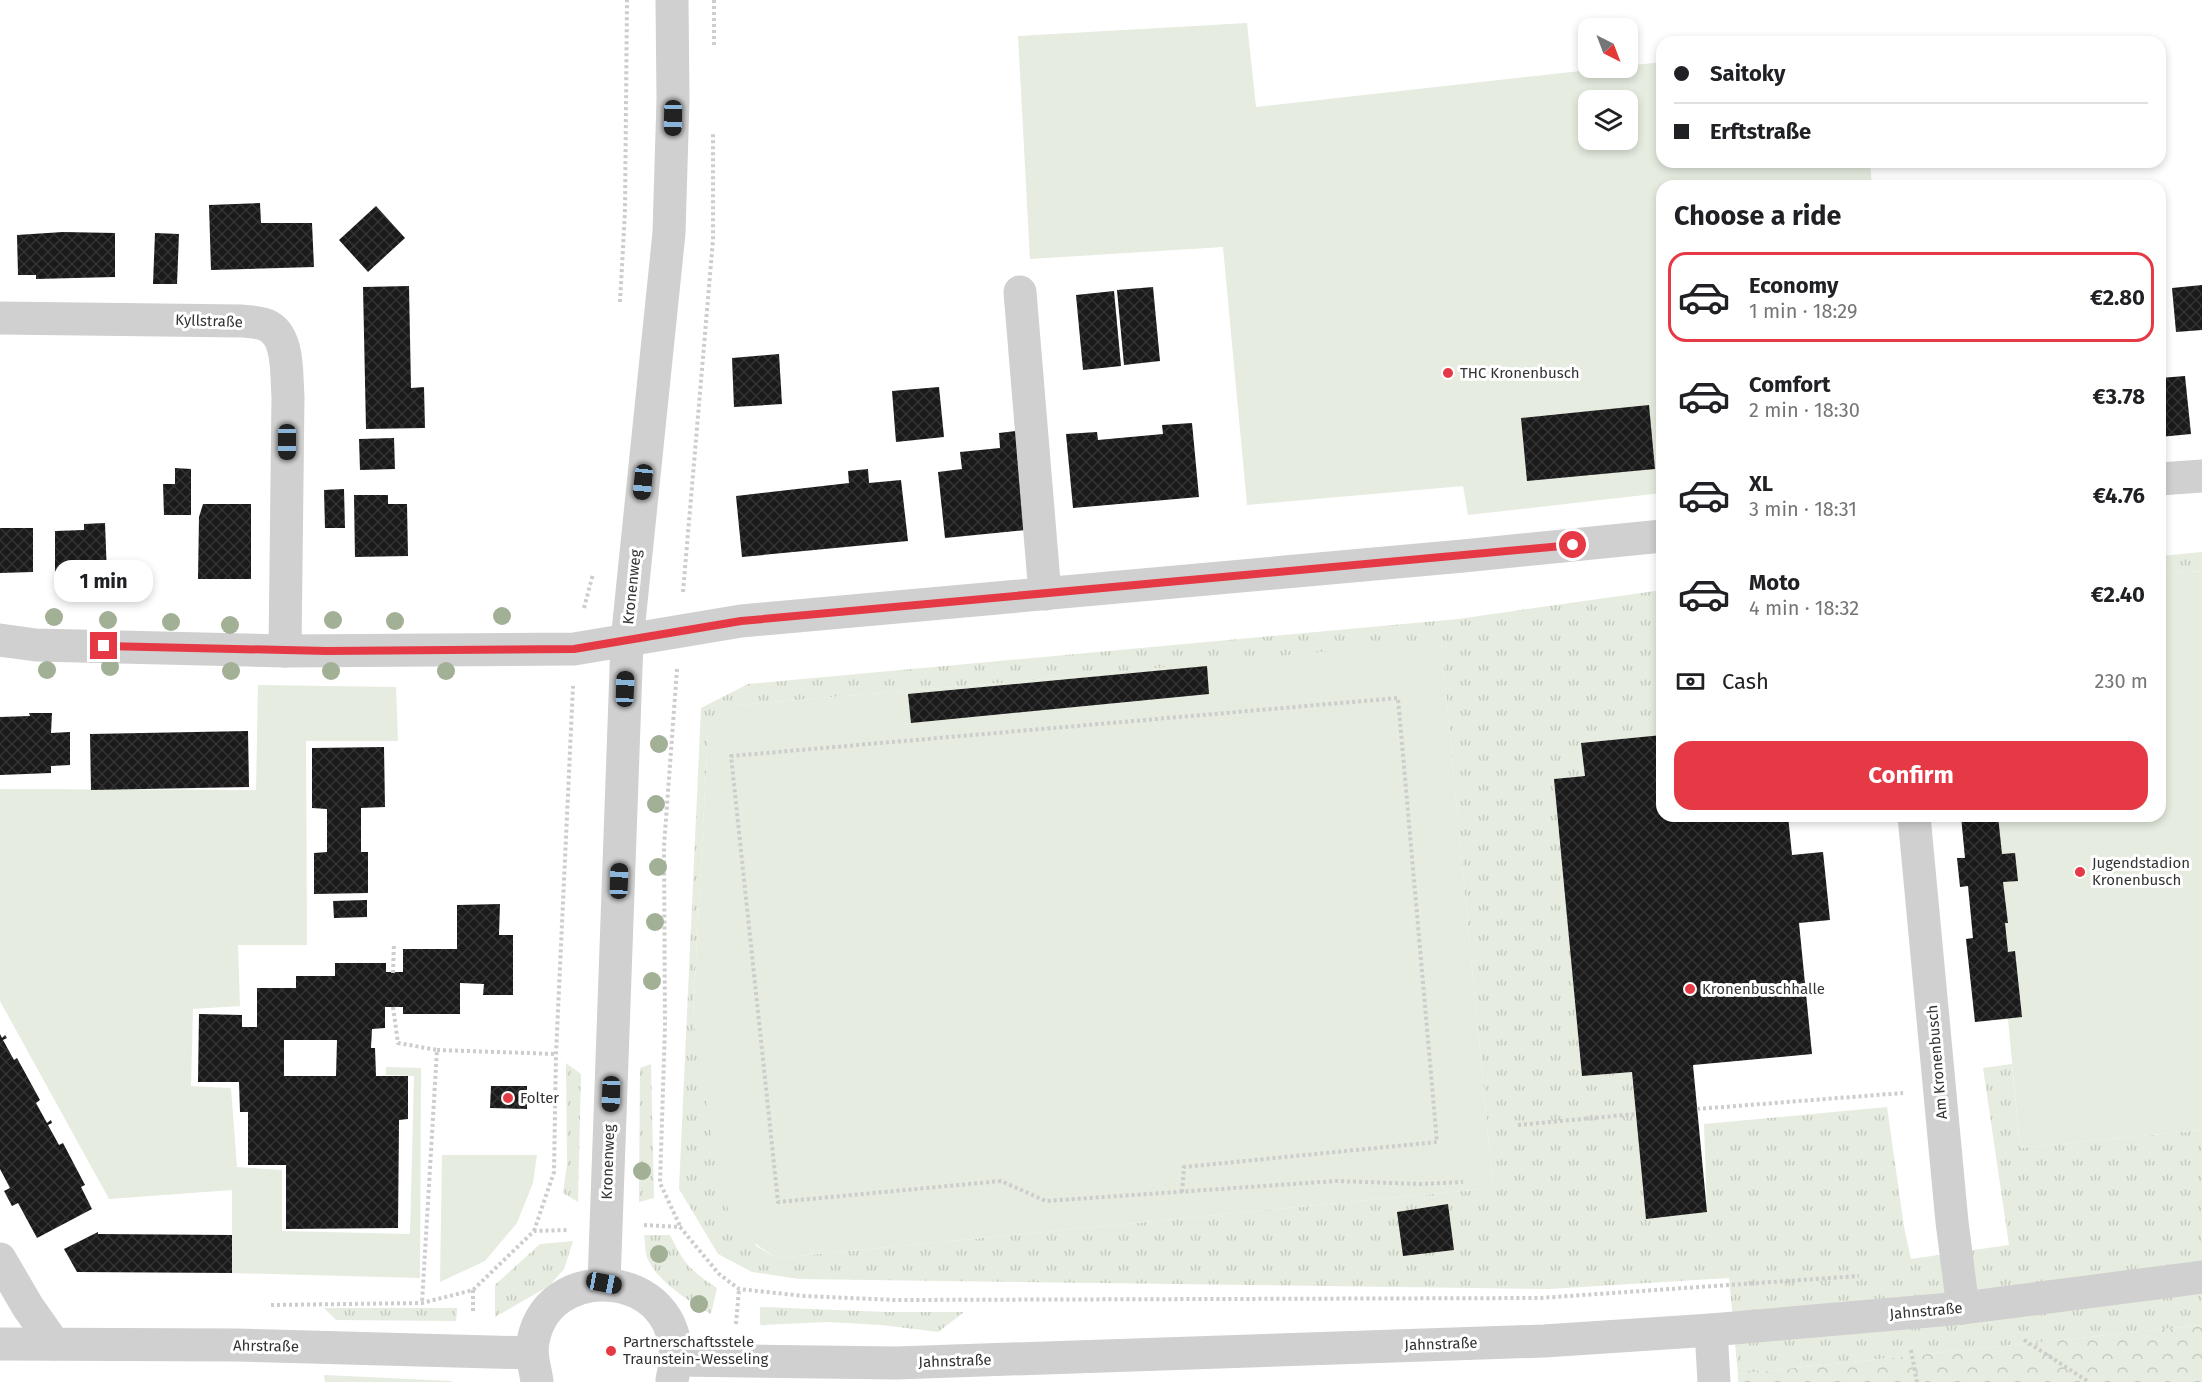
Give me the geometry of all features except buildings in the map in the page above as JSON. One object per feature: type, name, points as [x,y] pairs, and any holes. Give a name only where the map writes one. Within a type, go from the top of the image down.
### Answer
[{"type":"street","name":"Kronenweg","points":[[604,1283],[627,641],[669,233],[673,99],[672,0]]},
{"type":"street","points":[[1020,292],[1045,594]]},
{"type":"street","name":"Kyllstraße","points":[[0,318],[242,321],[267,326],[280,337],[288,396],[285,651]]},
{"type":"street","points":[[2166,479],[2202,476]]},
{"type":"street","points":[[0,640],[36,645],[285,651],[574,649],[741,621],[1656,537]]},
{"type":"street","name":"Am Kronenbusch","points":[[1915,822],[1952,1222],[1963,1308]]},
{"type":"street","points":[[0,1259],[28,1307],[54,1344]]},
{"type":"street","name":"Jahnstraße","points":[[675,1371],[1544,1341],[1711,1330],[1963,1308],[2202,1277]]},
{"type":"street","name":"Ahrstraße","points":[[0,1344],[236,1345],[535,1367],[534,1337],[539,1324],[550,1308],[566,1294],[584,1286],[604,1283],[633,1289],[657,1306],[673,1331],[675,1371]]},
{"type":"street","points":[[1711,1330],[1714,1382]]},
{"type":"path","points":[[1182,1192],[1184,1167],[1437,1142],[1398,698],[731,756],[778,1202],[1001,1181],[1046,1201],[1182,1192],[1336,1181],[1420,1184],[1463,1182]]},
{"type":"path","points":[[393,973],[394,943]]},
{"type":"path","points":[[393,1007],[398,1043],[437,1050],[556,1054]]},
{"type":"path","points":[[422,1303],[437,1050]]},
{"type":"path","points":[[1697,1109],[1939,1090]]},
{"type":"path","points":[[1518,1125],[1636,1114]]},
{"type":"path","points":[[472,1290],[534,1231],[656,1225],[680,1227],[719,1274],[739,1289],[804,1296],[895,1300],[1540,1298],[1863,1275]]},
{"type":"path","points":[[1909,1340],[1917,1382]]},
{"type":"path","points":[[2023,1340],[2089,1382]]},
{"type":"green space","name":"THC Kronenbusch","points":[[1247,23],[1256,107],[1578,71],[1578,78],[1638,78],[1638,65],[1656,63],[1656,168],[1870,168],[1872,180],[1656,180],[1656,494],[1468,515],[1463,486],[1247,505],[1223,247],[1030,259],[1018,36]]},
{"type":"green space","points":[[2202,552],[2202,571],[2166,574],[2166,555]]},
{"type":"green space","name":"Jugendstadion Kronenbusch","points":[[2202,571],[2202,1130],[2020,1148],[2008,1019],[1975,1022],[1966,939],[1973,938],[1968,886],[1957,858],[1965,857],[1962,822],[2166,822],[2166,574]]},
{"type":"green space","points":[[1656,591],[1656,736],[1582,743],[1585,776],[1554,779],[1582,1076],[1632,1072],[1646,1218],[1707,1212],[1704,1124],[1887,1107],[1904,1227],[1911,1259],[2009,1245],[1983,1068],[2012,1064],[2020,1148],[2202,1130],[2202,1325],[1738,1374],[1729,1278],[1549,1289],[799,1279],[752,1272],[718,1254],[679,1189],[701,708],[748,684],[1458,619]],"holes":[[[1441,641],[1493,1188],[777,1258],[756,1246],[693,1018],[708,733],[723,709],[738,705],[1058,678]]]},
{"type":"green space","points":[[1441,640],[1493,1188],[777,1258],[755,1243],[740,1228],[719,1186],[693,1018],[708,733],[723,709],[738,705],[1058,678]]},
{"type":"green space","points":[[258,685],[396,687],[398,741],[306,741],[307,945],[238,945],[240,1006],[193,1009],[191,1086],[231,1088],[237,1167],[282,1170],[282,1231],[410,1234],[414,1076],[386,1075],[386,1067],[421,1068],[420,1278],[232,1273],[232,1190],[109,1199],[0,1001],[0,789],[256,790]]},
{"type":"green space","points":[[566,1063],[581,1074],[578,1202],[563,1193],[567,1164]]},
{"type":"green space","points":[[651,1064],[654,1198],[639,1202],[640,1068]]},
{"type":"green space","points":[[442,1155],[537,1155],[533,1183],[517,1223],[485,1261],[440,1282]]},
{"type":"green space","points":[[644,1235],[670,1235],[689,1266],[717,1288],[711,1314],[683,1297],[656,1272],[646,1254]]},
{"type":"green space","points":[[573,1241],[564,1269],[549,1286],[495,1317],[495,1285],[540,1244]]},
{"type":"green space","points":[[760,1307],[887,1312],[964,1312],[938,1332],[882,1325],[827,1322],[760,1325]]},
{"type":"green space","points":[[324,1308],[457,1308],[456,1321],[336,1320]]},
{"type":"green space","points":[[2202,1325],[2202,1382],[1738,1382],[1738,1374]]},
{"type":"green space","points":[[324,1375],[452,1381],[452,1382],[325,1382]]},
{"type":"place","name":"THC Kronenbusch","points":[[1448,373]]},
{"type":"place","name":"Jugendstadion Kronenbusch","points":[[2080,872]]},
{"type":"place","name":"Kronenbuschhalle","points":[[1690,989]]},
{"type":"place","name":"Folter","points":[[508,1098]]},
{"type":"place","name":"Partnerschaftsstele Traunstein-Wesseling","points":[[611,1351]]},
{"type":"route","points":[[104,646],[327,651],[574,649],[741,621],[1573,545]]}]
